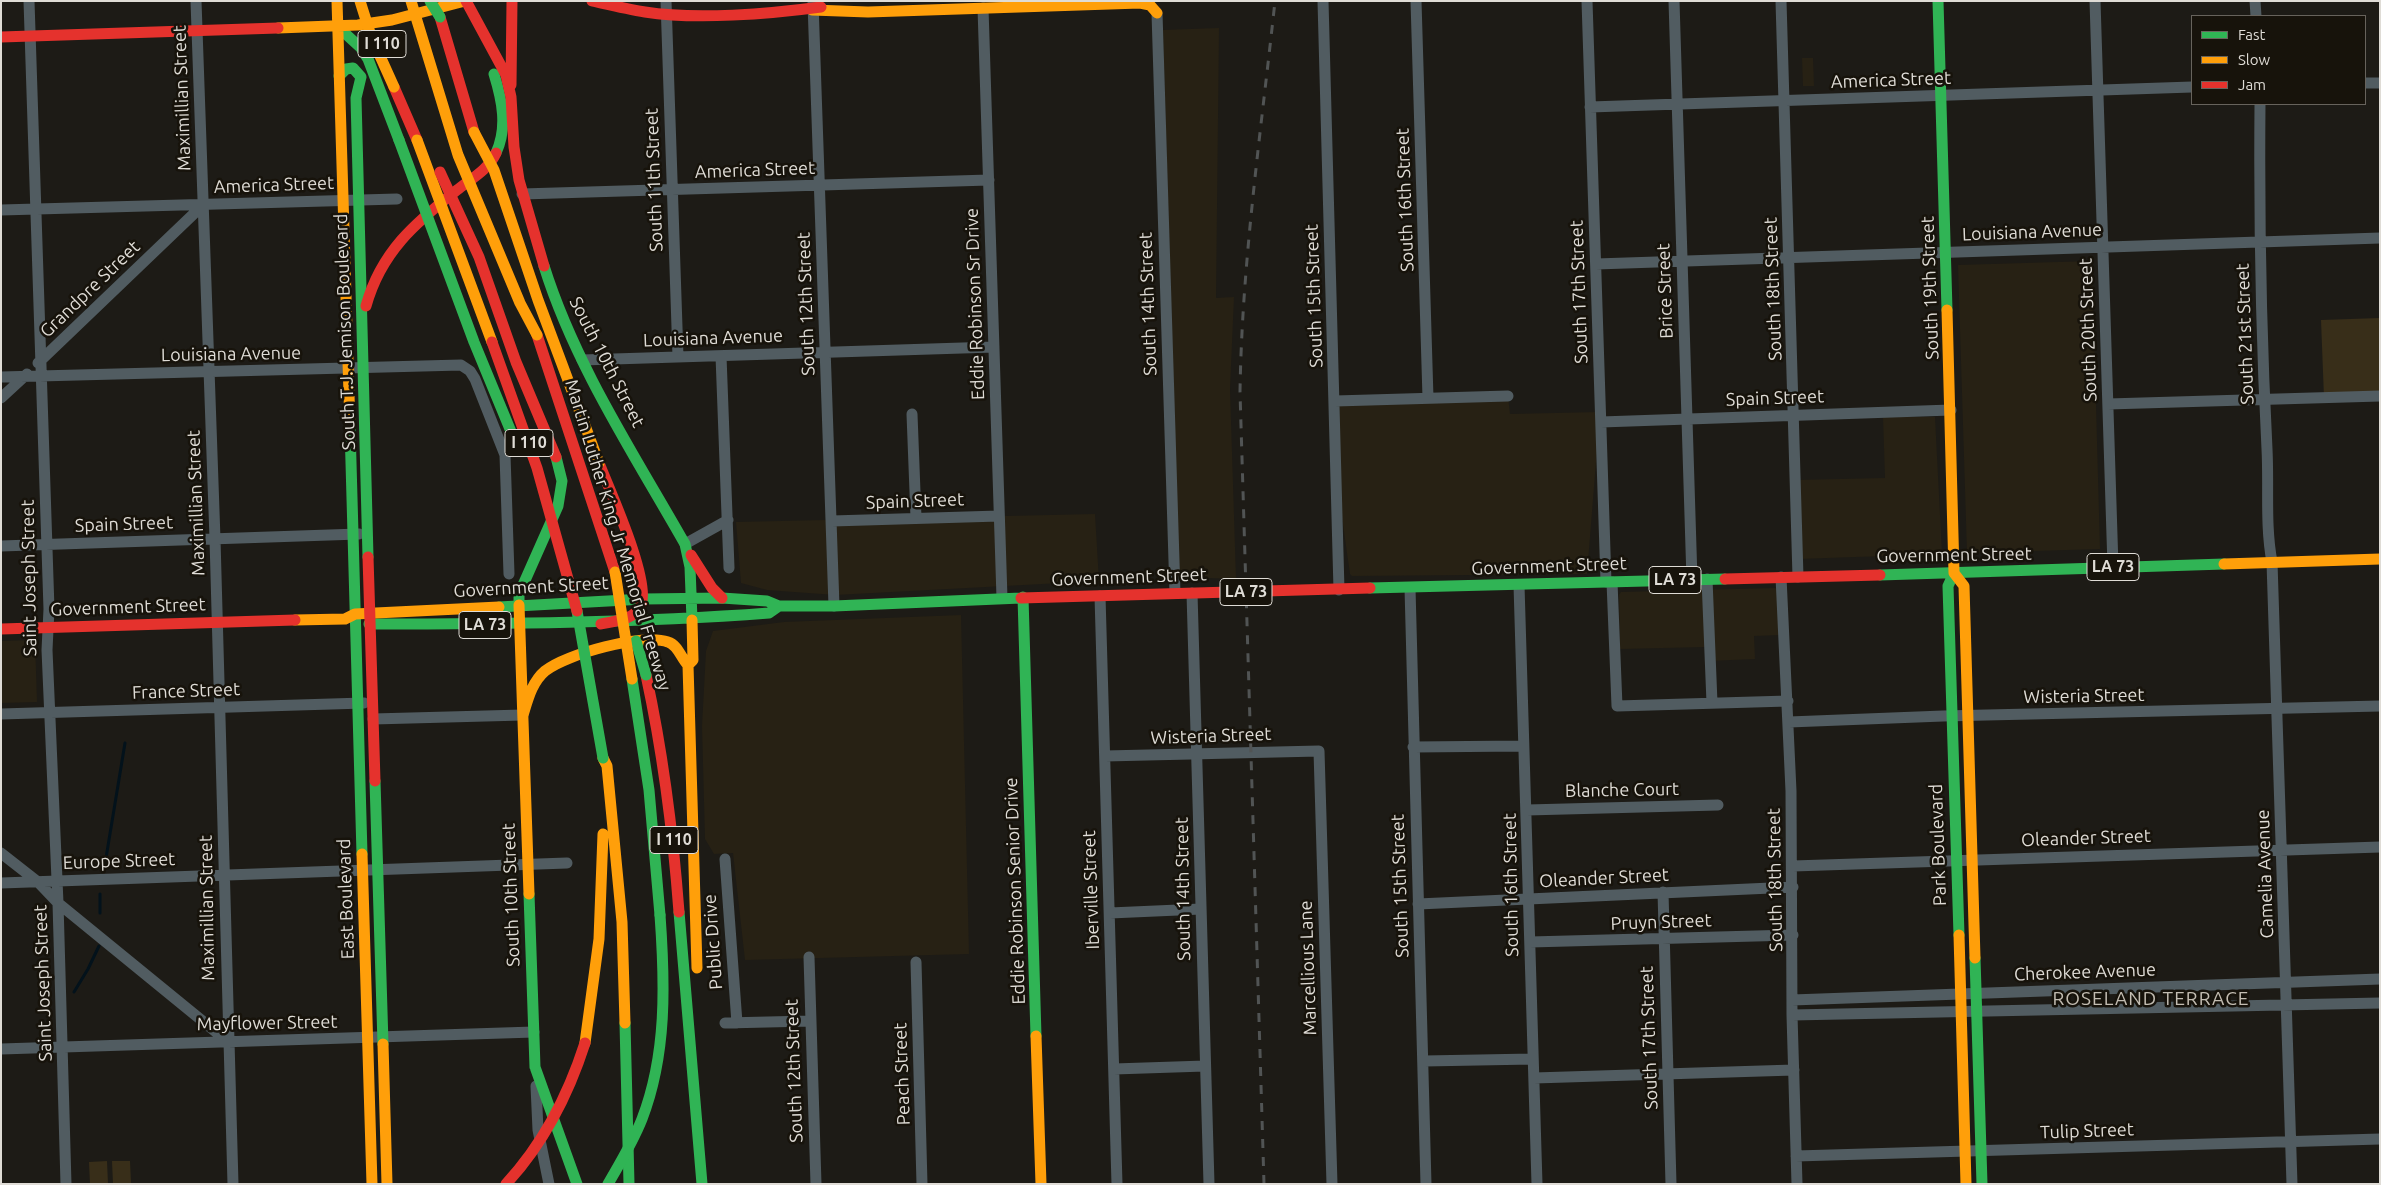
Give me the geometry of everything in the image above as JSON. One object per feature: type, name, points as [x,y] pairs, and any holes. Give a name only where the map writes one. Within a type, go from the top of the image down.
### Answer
[{"type":"main road","points":[[360,1],[371,36],[394,86]]},
{"type":"main road","name":"I 110","points":[[370,1],[394,86],[417,140],[522,422],[550,510],[579,619],[603,763],[622,922],[629,1184]]},
{"type":"main road","points":[[411,1],[458,155],[520,303],[537,336]]},
{"type":"main road","points":[[430,1],[440,17]]},
{"type":"main road","name":"Martin Luther King Jr Memorial Freeway","points":[[436,1],[537,336],[615,572],[646,675],[669,798],[693,1007]]},
{"type":"main road","points":[[1,37],[337,26],[392,20],[465,1]]},
{"type":"main road","name":"South 10th Street","points":[[465,1],[506,75],[511,97],[515,156],[522,194],[552,293],[582,360],[686,547],[691,598],[693,660],[688,665],[697,983],[693,1007]]},
{"type":"main road","points":[[511,97],[512,1]]},
{"type":"main road","points":[[592,1],[666,15],[725,15],[855,1]]},
{"type":"main road","name":"South 19th Street","points":[[1938,1],[1951,410],[1954,573]]},
{"type":"main road","name":"South T.J. Jemison Boulevard","points":[[337,3],[353,534],[351,619]]},
{"type":"main road","points":[[813,5],[868,12],[1140,3],[1157,7]]},
{"type":"main road","points":[[337,26],[360,48],[368,60],[525,466],[550,510]]},
{"type":"main road","points":[[362,329],[370,292],[377,274],[392,251],[415,226],[488,165],[499,149],[502,128],[500,94],[490,62],[493,51]]},
{"type":"main road","name":"South T.J. Jemison Boulevard","points":[[339,76],[350,68],[358,70],[361,75],[356,98],[370,619]]},
{"type":"main road","points":[[474,132],[494,170],[538,300],[644,585],[644,599],[638,610],[630,617],[601,624]]},
{"type":"main road","name":"South 10th Street","points":[[417,140],[444,178],[469,233],[511,342],[516,362],[556,457],[562,481],[558,506],[519,594],[535,1067]]},
{"type":"main road","points":[[488,165],[515,156]]},
{"type":"main road","points":[[686,547],[712,588],[722,598]]},
{"type":"main road","name":"Government Street","points":[[370,619],[519,605],[644,599],[722,598],[767,601],[779,606],[834,606],[1023,597],[1954,573],[2380,559]]},
{"type":"main road","points":[[608,1184],[639,1127],[656,1073],[665,1005],[660,915],[649,790],[641,727],[615,572]]},
{"type":"main road","points":[[1954,573],[1964,586],[1982,1184]]},
{"type":"main road","name":"Park Boulevard","points":[[1954,573],[1948,586],[1966,1184]]},
{"type":"main road","name":"Eddie Robinson Senior Drive","points":[[1023,597],[1041,1184]]},
{"type":"main road","name":"Government Street","points":[[1,629],[351,619],[520,625],[601,624],[692,620],[769,613],[779,606]]},
{"type":"main road","name":"East Boulevard","points":[[351,619],[357,704],[372,1184]]},
{"type":"main road","name":"East Boulevard","points":[[370,619],[387,1184]]},
{"type":"main road","points":[[524,715],[530,692],[536,681],[553,665],[568,657],[641,640],[659,639],[673,645],[688,665]]},
{"type":"main road","points":[[506,1184],[532,1154],[552,1123],[574,1075],[584,1043],[594,989],[602,917],[603,763]]},
{"type":"main road","points":[[693,1007],[694,1082],[702,1184]]},
{"type":"main road","points":[[535,1067],[576,1180]]},
{"type":"street","name":"Saint Joseph Street","points":[[28,1],[37,210],[49,627],[48,650],[66,1184]]},
{"type":"street","name":"Maximillian Street","points":[[196,1],[210,371],[227,1041],[233,1184]]},
{"type":"street","name":"South 11th Street","points":[[666,1],[678,358]]},
{"type":"street","name":"South 15th Street","points":[[1323,1],[1339,590]]},
{"type":"street","name":"South 16th Street","points":[[1416,1],[1428,398]]},
{"type":"street","name":"South 17th Street","points":[[1587,1],[1601,422],[1616,706],[1712,703]]},
{"type":"street","name":"Brice Street","points":[[1674,1],[1692,580]]},
{"type":"street","name":"South 18th Street","points":[[1781,1],[1798,576]]},
{"type":"street","name":"South 20th Street","points":[[2096,1],[2113,567]]},
{"type":"street","points":[[2256,1],[2256,15]]},
{"type":"street","name":"South 12th Street","points":[[813,5],[834,606]]},
{"type":"street","name":"South 14th Street","points":[[1157,7],[1175,593]]},
{"type":"street","name":"Eddie Robinson Sr Drive","points":[[983,8],[1002,598]]},
{"type":"street","points":[[2366,83],[2380,82]]},
{"type":"street","name":"America Street","points":[[1590,107],[2191,87]]},
{"type":"street","name":"South 21st Street","points":[[2260,105],[2259,241],[2264,398],[2269,482],[2269,543],[2272,562]]},
{"type":"street","name":"America Street","points":[[522,194],[989,180]]},
{"type":"street","name":"America Street","points":[[1,210],[397,199]]},
{"type":"street","name":"Grandpre Street","points":[[1,398],[203,205]]},
{"type":"street","name":"Louisiana Avenue","points":[[1596,264],[2380,238]]},
{"type":"street","name":"Louisiana Avenue","points":[[582,360],[994,347]]},
{"type":"street","points":[[721,356],[729,568]]},
{"type":"street","name":"Louisiana Avenue","points":[[1,377],[461,365],[475,379],[505,455],[509,574]]},
{"type":"street","points":[[1335,401],[1508,396]]},
{"type":"street","points":[[2108,404],[2380,396]]},
{"type":"street","name":"Spain Street","points":[[1601,422],[1951,410]]},
{"type":"street","points":[[912,414],[916,518]]},
{"type":"street","name":"Spain Street","points":[[832,521],[999,516]]},
{"type":"street","points":[[686,547],[728,520]]},
{"type":"street","name":"Spain Street","points":[[1,546],[368,534]]},
{"type":"street","name":"Camelia Avenue","points":[[2272,562],[2292,1184]]},
{"type":"street","name":"South 18th Street","points":[[1781,577],[1789,722],[1793,866],[1792,1015],[1797,1184]]},
{"type":"street","points":[[1707,579],[1712,703],[1788,702]]},
{"type":"street","name":"South 16th Street","points":[[1519,585],[1537,1184]]},
{"type":"street","name":"South 15th Street","points":[[1410,588],[1426,1184]]},
{"type":"street","name":"South 14th Street","points":[[1192,592],[1209,1184]]},
{"type":"street","name":"Iberville Street","points":[[1100,596],[1117,1184]]},
{"type":"street","name":"France Street","points":[[1,714],[373,703]]},
{"type":"street","name":"Wisteria Street","points":[[1789,722],[1968,715],[2380,706]]},
{"type":"street","points":[[373,719],[524,715]]},
{"type":"street","points":[[1414,748],[1523,746]]},
{"type":"street","name":"Wisteria Street","points":[[1105,756],[1319,751]]},
{"type":"street","name":"Marcellious Lane","points":[[1319,751],[1332,1184]]},
{"type":"street","name":"Blanche Court","points":[[1527,810],[1718,805]]},
{"type":"street","name":"Oleander Street","points":[[1793,866],[2380,847]]},
{"type":"street","points":[[1,853],[38,882],[58,903],[227,1041]]},
{"type":"street","name":"Public Drive","points":[[725,859],[731,1023],[810,1021]]},
{"type":"street","name":"Europe Street","points":[[1,883],[567,863]]},
{"type":"street","name":"Oleander Street","points":[[1418,904],[1663,892],[1792,888]]},
{"type":"street","name":"South 17th Street","points":[[1663,892],[1671,1184]]},
{"type":"street","points":[[1110,913],[1201,909]]},
{"type":"street","name":"Pruyn Street","points":[[1530,942],[1664,940],[1793,935]]},
{"type":"street","name":"South 12th Street","points":[[809,957],[816,1184]]},
{"type":"street","name":"Peach Street","points":[[916,962],[922,1184]]},
{"type":"street","name":"Cherokee Avenue","points":[[1792,1000],[2380,979]]},
{"type":"street","name":"Cherokee Avenue","points":[[1792,1015],[2380,1003]]},
{"type":"street","name":"Mayflower Street","points":[[1,1049],[534,1032]]},
{"type":"street","points":[[1424,1062],[1533,1058]]},
{"type":"street","points":[[1114,1069],[1205,1066]]},
{"type":"street","name":"South 10th Street","points":[[535,1067],[538,1130],[549,1184]]},
{"type":"street","points":[[1534,1078],[1794,1070]]},
{"type":"street","name":"Tulip Street","points":[[1796,1156],[2380,1140]]},
{"type":"shaded area","points":[[1219,28],[1216,298],[1234,297],[1230,389],[1236,579],[1179,577],[1163,30]]},
{"type":"shaded area","points":[[1802,58],[1813,58],[1814,86],[1803,86]]},
{"type":"shaded area","points":[[2092,261],[2100,549],[1967,553],[1958,265]]},
{"type":"shaded area","points":[[2380,318],[2380,396],[2324,398],[2321,320]]},
{"type":"shaded area","points":[[1508,396],[1510,414],[1600,412],[1587,574],[1352,576],[1350,574],[1337,482],[1335,401]]},
{"type":"shaded area","points":[[1883,417],[1935,417],[1942,554],[1798,559],[1795,480],[1885,478]]},
{"type":"shaded area","points":[[1095,514],[1099,581],[835,595],[767,590],[741,583],[736,522]]},
{"type":"shaded area","points":[[1777,589],[1781,635],[1754,636],[1755,659],[1708,661],[1706,647],[1620,649],[1619,595],[1621,592]]},
{"type":"shaded area","points":[[961,615],[969,954],[745,960],[733,853],[714,854],[705,839],[702,726],[706,651],[713,631],[784,622]]},
{"type":"shaded area","points":[[35,640],[37,702],[1,703],[1,641]]},
{"type":"shaded area","points":[[107,1161],[108,1184],[90,1184],[89,1162]]},
{"type":"shaded area","points":[[112,1161],[130,1161],[131,1184],[113,1184]]},
{"type":"waterway","points":[[105,864],[125,743]]},
{"type":"waterway","points":[[100,894],[100,913]]},
{"type":"waterway","points":[[74,992],[99,946]]},
{"type":"railway","points":[[1264,1184],[1240,392],[1248,245],[1275,1]]},
{"type":"traffic: fast","points":[[430,1],[440,17]]},
{"type":"traffic: fast","points":[[1938,1],[1947,310]]},
{"type":"traffic: fast","points":[[337,26],[361,48],[368,59],[399,140]]},
{"type":"traffic: fast","points":[[339,76],[346,69],[353,68],[361,77],[356,98],[368,557]]},
{"type":"traffic: fast","points":[[494,74],[503,123],[500,143],[496,153]]},
{"type":"traffic: fast","points":[[399,140],[474,342],[512,434]]},
{"type":"traffic: fast","points":[[544,266],[557,303],[589,374],[626,443],[685,544],[690,567],[692,620]]},
{"type":"traffic: fast","points":[[350,427],[362,854]]},
{"type":"traffic: fast","points":[[519,605],[519,594],[558,506],[562,481],[556,457]]},
{"type":"traffic: fast","points":[[1880,575],[2224,564]]},
{"type":"traffic: fast","points":[[1954,573],[1948,586],[1959,935]]},
{"type":"traffic: fast","points":[[1370,588],[1725,579]]},
{"type":"traffic: fast","points":[[1023,597],[1036,1036]]},
{"type":"traffic: fast","points":[[499,607],[644,599],[722,598],[767,601],[779,606],[834,606],[1021,598]]},
{"type":"traffic: fast","points":[[369,624],[669,619],[769,613],[779,606]]},
{"type":"traffic: fast","points":[[577,611],[603,758]]},
{"type":"traffic: fast","points":[[636,641],[646,675]]},
{"type":"traffic: fast","points":[[632,679],[649,790],[660,915]]},
{"type":"traffic: fast","points":[[375,781],[383,1044]]},
{"type":"traffic: fast","points":[[529,894],[535,1067]]},
{"type":"traffic: fast","points":[[679,912],[702,1184]]},
{"type":"traffic: fast","points":[[608,1184],[642,1119],[656,1069],[660,1044],[663,993],[660,915]]},
{"type":"traffic: fast","points":[[1975,958],[1982,1184]]},
{"type":"traffic: fast","points":[[625,1023],[629,1184]]},
{"type":"traffic: fast","points":[[535,1067],[577,1184]]},
{"type":"traffic: slow","points":[[337,1],[350,427]]},
{"type":"traffic: slow","points":[[360,1],[371,36],[394,87]]},
{"type":"traffic: slow","points":[[411,1],[458,155],[520,303],[537,335]]},
{"type":"traffic: slow","points":[[278,28],[358,25],[392,20],[465,1]]},
{"type":"traffic: slow","points":[[812,10],[868,12],[1140,3],[1150,5],[1157,13]]},
{"type":"traffic: slow","points":[[474,132],[494,170],[538,300],[599,463]]},
{"type":"traffic: slow","points":[[417,140],[492,342]]},
{"type":"traffic: slow","points":[[1947,310],[1954,573]]},
{"type":"traffic: slow","points":[[2224,564],[2380,559]]},
{"type":"traffic: slow","points":[[615,572],[632,679]]},
{"type":"traffic: slow","points":[[1954,573],[1964,586],[1975,958]]},
{"type":"traffic: slow","points":[[519,605],[529,894]]},
{"type":"traffic: slow","points":[[295,620],[345,619],[355,614],[499,607]]},
{"type":"traffic: slow","points":[[692,620],[693,660],[688,665],[697,968]]},
{"type":"traffic: slow","points":[[523,715],[531,691],[545,671],[570,658],[587,652],[641,640],[656,640],[671,644],[677,649],[688,665]]},
{"type":"traffic: slow","points":[[603,758],[607,766],[622,922],[625,1023]]},
{"type":"traffic: slow","points":[[585,1043],[599,939],[603,834]]},
{"type":"traffic: slow","points":[[362,854],[372,1184]]},
{"type":"traffic: slow","points":[[1959,935],[1966,1184]]},
{"type":"traffic: slow","points":[[1036,1036],[1041,1184]]},
{"type":"traffic: slow","points":[[383,1044],[387,1184]]},
{"type":"traffic: jam","points":[[466,1],[506,75],[511,97],[514,147],[519,180],[544,266]]},
{"type":"traffic: jam","points":[[511,85],[512,1]]},
{"type":"traffic: jam","points":[[592,1],[645,12],[687,16],[756,14],[821,7]]},
{"type":"traffic: jam","points":[[440,17],[474,132]]},
{"type":"traffic: jam","points":[[1,37],[278,28]]},
{"type":"traffic: jam","points":[[394,87],[417,140]]},
{"type":"traffic: jam","points":[[366,306],[372,287],[381,270],[401,240],[427,214],[484,169],[496,153]]},
{"type":"traffic: jam","points":[[440,172],[479,257],[516,362],[556,457]]},
{"type":"traffic: jam","points":[[537,335],[615,572]]},
{"type":"traffic: jam","points":[[492,342],[537,468],[577,611]]},
{"type":"traffic: jam","points":[[599,463],[628,536],[643,593],[641,605],[634,614],[624,619],[601,624]]},
{"type":"traffic: jam","points":[[691,555],[712,588],[722,598]]},
{"type":"traffic: jam","points":[[368,557],[375,781]]},
{"type":"traffic: jam","points":[[1725,579],[1880,575]]},
{"type":"traffic: jam","points":[[1021,598],[1370,588]]},
{"type":"traffic: jam","points":[[1,629],[295,620]]},
{"type":"traffic: jam","points":[[646,675],[667,793],[679,912]]},
{"type":"traffic: jam","points":[[506,1184],[532,1152],[553,1118],[571,1082],[585,1043]]},
{"type":"district","name":"ROSELAND TERRACE","points":[[2151,999]]}]
